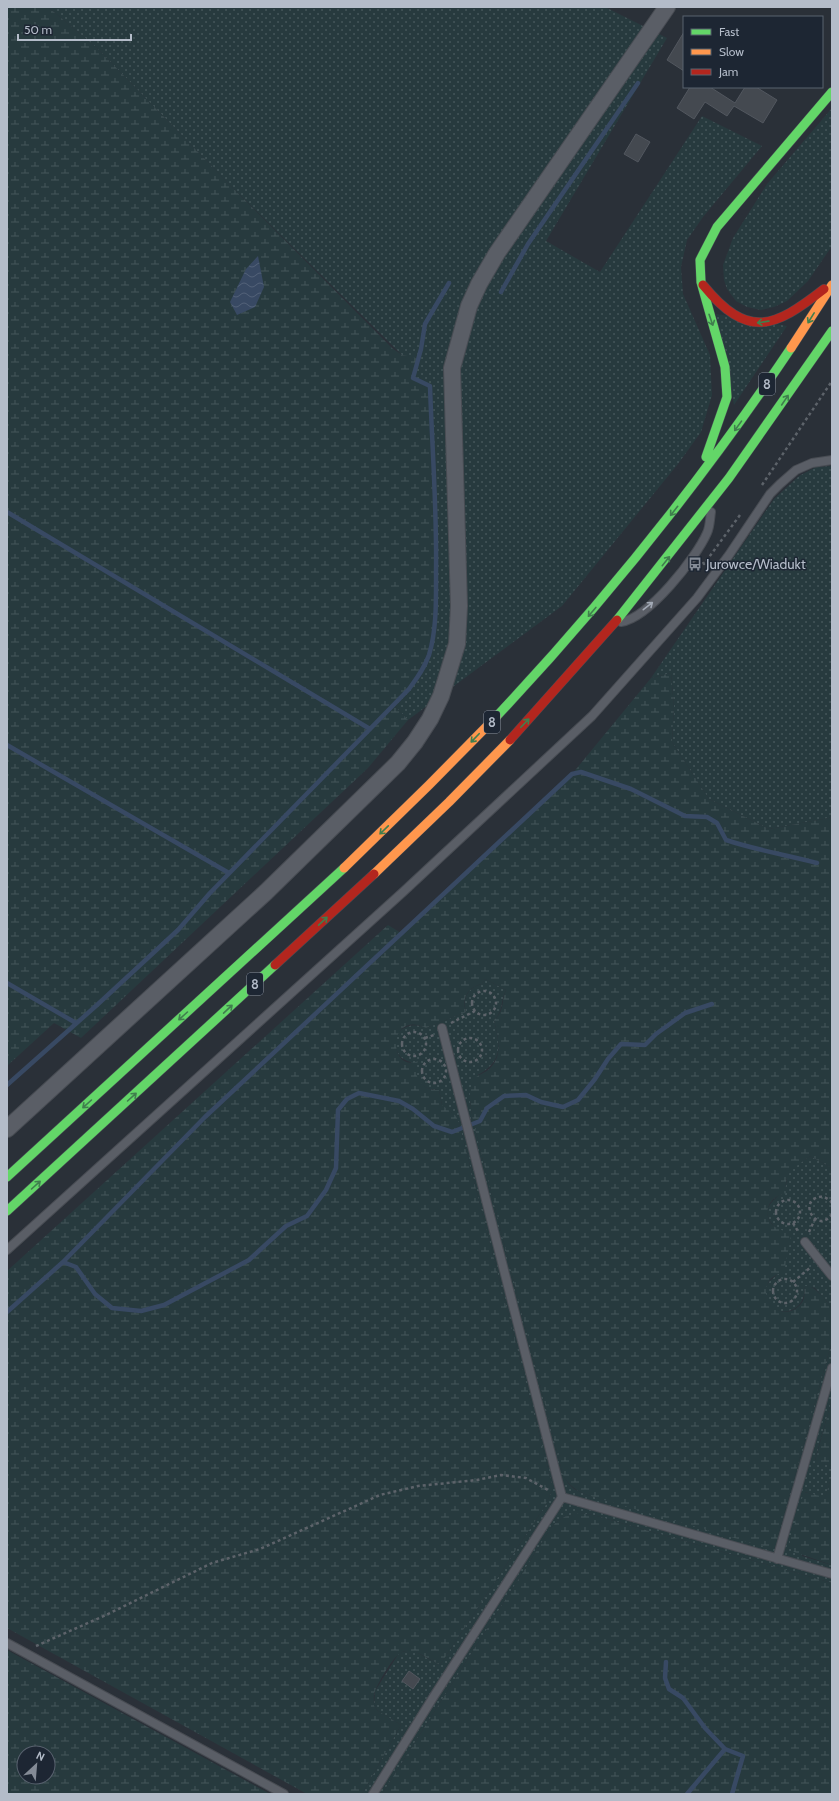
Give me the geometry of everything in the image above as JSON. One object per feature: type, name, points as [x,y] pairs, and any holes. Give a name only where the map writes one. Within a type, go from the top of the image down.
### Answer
[{"type":"highway","points":[[698,480],[727,397],[725,367],[701,282],[700,260],[717,226],[832,92]]},
{"type":"highway","points":[[701,282],[715,301],[733,315],[755,323],[776,320],[791,313],[832,284]]},
{"type":"highway","name":"8","points":[[7,1177],[264,943],[418,798],[560,649],[648,544],[698,480],[766,386],[832,284]]},
{"type":"highway","name":"8","points":[[7,1211],[329,916],[427,823],[536,712],[614,623],[714,500],[771,422],[832,330]]},
{"type":"street","points":[[7,1129],[266,892],[398,763],[415,742],[430,719],[441,696],[457,644],[459,606],[452,368],[470,306],[479,284],[497,254],[667,7]]},
{"type":"lane","points":[[7,1250],[398,897],[592,716],[697,598],[775,489],[796,470],[812,463],[832,460]]},
{"type":"lane","points":[[614,623],[630,621],[673,583],[692,558],[707,532],[714,500]]},
{"type":"lane","points":[[373,1794],[438,1689],[562,1497],[442,1028]]},
{"type":"lane","points":[[805,1242],[832,1276]]},
{"type":"lane","points":[[777,1559],[832,1368]]},
{"type":"lane","points":[[562,1497],[832,1574]]},
{"type":"lane","points":[[7,1643],[284,1794]]},
{"type":"path","points":[[760,487],[832,381]]},
{"type":"path","points":[[698,559],[704,564],[745,509]]},
{"type":"path","points":[[489,992],[495,997],[495,1008],[490,1014],[482,1015],[475,1011],[472,1003],[473,999],[478,993],[489,992]]},
{"type":"path","points":[[442,1028],[475,1011]]},
{"type":"path","points":[[416,1032],[425,1038],[425,1049],[416,1056],[408,1054],[403,1047],[403,1039],[408,1033],[416,1032]]},
{"type":"path","points":[[468,1039],[475,1040],[482,1048],[479,1059],[472,1062],[464,1061],[459,1054],[459,1046],[461,1042],[468,1039]]},
{"type":"path","points":[[432,1059],[442,1062],[446,1068],[445,1076],[436,1083],[428,1081],[423,1074],[422,1070],[425,1063],[432,1059]]},
{"type":"path","points":[[832,1203],[822,1197],[812,1201],[809,1208],[815,1219],[823,1221],[827,1220],[832,1214]]},
{"type":"path","points":[[785,1201],[796,1203],[799,1210],[799,1217],[796,1221],[789,1224],[781,1222],[776,1216],[778,1204],[785,1201]]},
{"type":"path","points":[[805,1242],[815,1219]]},
{"type":"path","points":[[793,1282],[820,1261]]},
{"type":"path","points":[[786,1279],[793,1282],[797,1292],[793,1299],[786,1303],[775,1298],[773,1290],[776,1283],[786,1279]]},
{"type":"path","points":[[22,1652],[112,1612],[212,1563],[260,1549],[380,1495],[418,1486],[501,1476],[526,1478],[562,1497]]},
{"type":"green space","points":[[7,7],[48,7],[97,48],[392,348],[402,355],[418,358],[413,378],[430,386],[436,503],[437,562],[431,647],[425,667],[416,682],[394,705],[408,720],[368,768],[81,1038],[54,1023],[7,1066]]},
{"type":"green space","points":[[48,7],[605,7],[667,38],[546,241],[600,272],[702,116],[762,146],[703,217],[687,240],[681,267],[683,294],[710,355],[712,395],[701,432],[678,464],[562,606],[408,720],[394,705],[413,378],[418,359],[402,355],[234,189],[97,48]]},
{"type":"green space","points":[[832,108],[832,246],[808,281],[787,301],[774,307],[761,310],[747,307],[736,301],[727,289],[724,280],[723,265],[733,238],[767,184]]},
{"type":"green space","points":[[716,314],[787,326],[734,405]]},
{"type":"green space","points":[[832,466],[832,815],[829,818],[769,829],[709,799],[672,742],[674,707],[671,673],[651,678],[774,499],[799,476],[816,467]]},
{"type":"green space","points":[[671,673],[674,707],[672,742],[709,799],[769,829],[829,818],[832,815],[832,1168],[810,1156],[795,1167],[788,1175],[786,1193],[777,1196],[771,1202],[768,1208],[770,1221],[775,1227],[782,1230],[792,1231],[784,1272],[773,1277],[767,1284],[766,1293],[769,1301],[774,1307],[781,1311],[790,1311],[799,1306],[802,1302],[804,1286],[808,1286],[816,1290],[832,1308],[832,1341],[777,1540],[773,1546],[768,1548],[587,1495],[573,1487],[563,1475],[471,1111],[471,1085],[474,1079],[493,1065],[498,1053],[498,1040],[494,1020],[500,1013],[506,990],[485,979],[482,984],[469,990],[464,1002],[466,1012],[426,1028],[413,1024],[404,1027],[398,1034],[396,1042],[397,1051],[401,1059],[408,1063],[418,1061],[416,1072],[420,1082],[428,1088],[439,1090],[442,1105],[456,1116],[459,1123],[552,1484],[552,1491],[545,1506],[440,1665],[415,1652],[406,1651],[397,1656],[388,1667],[374,1693],[374,1706],[378,1711],[401,1725],[362,1794],[307,1794],[7,1628],[7,1271],[388,925],[401,933],[572,774],[651,678]]},
{"type":"green space","points":[[485,979],[506,990],[501,1009],[494,1020],[498,1037],[498,1051],[496,1058],[492,1064],[478,1075],[470,1102],[473,1121],[563,1475],[574,1489],[587,1495],[777,1540],[832,1341],[832,1399],[815,1460],[832,1466],[832,1475],[825,1498],[805,1492],[802,1556],[832,1565],[832,1583],[593,1515],[575,1514],[565,1517],[551,1528],[382,1794],[362,1794],[401,1725],[378,1711],[374,1706],[375,1691],[399,1653],[414,1651],[440,1665],[545,1506],[552,1491],[552,1484],[459,1123],[451,1112],[446,1110],[442,1105],[439,1090],[424,1087],[419,1082],[414,1064],[399,1055],[395,1044],[398,1033],[408,1026],[414,1025],[426,1028],[466,1012],[465,1002],[467,994],[477,985],[482,984]]},
{"type":"green space","points":[[810,1156],[832,1168],[832,1308],[815,1288],[804,1286],[804,1295],[801,1303],[789,1311],[782,1311],[775,1309],[770,1304],[765,1291],[767,1284],[776,1276],[780,1269],[791,1231],[778,1230],[772,1224],[767,1212],[769,1207],[786,1185],[788,1173],[795,1166]]},
{"type":"green space","points":[[832,1399],[832,1466],[815,1461]]},
{"type":"green space","points":[[832,1475],[832,1565],[794,1552],[790,1547],[790,1540],[804,1492],[825,1497]]},
{"type":"green space","points":[[579,1513],[593,1515],[832,1583],[832,1794],[382,1794],[551,1528],[564,1518]]},
{"type":"green space","points":[[7,1650],[270,1794],[7,1794]]},
{"type":"water","points":[[258,256],[264,287],[255,307],[237,315],[230,302],[246,269]]},
{"type":"building","points":[[683,34],[683,70],[667,60]]},
{"type":"building","points":[[689,88],[712,88],[735,103],[744,88],[758,88],[777,100],[763,123],[734,106],[727,116],[705,102],[694,119],[677,108]]},
{"type":"building","points":[[636,134],[650,142],[638,162],[624,154]]},
{"type":"building","points":[[409,1671],[420,1679],[413,1689],[402,1681]]},
{"type":"waterway","points":[[501,292],[528,244],[638,83]]},
{"type":"waterway","points":[[7,1085],[178,930],[210,893],[409,689],[423,669],[432,645],[436,613],[435,501],[430,386],[413,378],[421,349],[425,324],[449,283]]},
{"type":"waterway","points":[[7,512],[370,729]]},
{"type":"waterway","points":[[7,745],[229,873]]},
{"type":"waterway","points":[[63,1262],[205,1117],[572,774],[581,772],[631,789],[685,816],[707,817],[717,823],[726,840],[817,863]]},
{"type":"waterway","points":[[7,983],[76,1023]]},
{"type":"waterway","points":[[7,1312],[63,1262],[76,1267],[95,1294],[112,1308],[141,1311],[164,1305],[249,1260],[286,1226],[307,1216],[326,1190],[336,1168],[338,1110],[347,1099],[359,1093],[399,1101],[413,1109],[434,1126],[452,1132],[480,1121],[487,1108],[504,1096],[526,1095],[541,1102],[563,1107],[578,1100],[621,1044],[645,1045],[656,1034],[685,1013],[712,1004]]},
{"type":"waterway","points":[[666,1662],[665,1678],[669,1689],[683,1698],[705,1728],[725,1749],[743,1756],[732,1794]]},
{"type":"waterway","points":[[687,1794],[725,1749]]},
{"type":"traffic: fast","points":[[706,457],[727,397],[725,367],[701,282],[700,260],[717,227],[832,92]]},
{"type":"traffic: fast","points":[[617,620],[729,478],[832,331]]},
{"type":"traffic: fast","points":[[496,717],[536,674],[614,584],[651,538],[723,445],[791,348]]},
{"type":"traffic: fast","points":[[7,1177],[344,868]]},
{"type":"traffic: fast","points":[[7,1211],[275,965]]},
{"type":"traffic: slow","points":[[791,348],[832,285]]},
{"type":"traffic: slow","points":[[344,868],[496,717]]},
{"type":"traffic: slow","points":[[374,874],[449,802],[510,740]]},
{"type":"traffic: jam","points":[[703,285],[719,303],[734,314],[748,321],[762,322],[776,319],[790,313],[824,289]]},
{"type":"traffic: jam","points":[[510,740],[617,620]]},
{"type":"traffic: jam","points":[[275,965],[374,874]]},
{"type":"place","name":"Jurowce/Wiadukt","points":[[695,564]]}]
